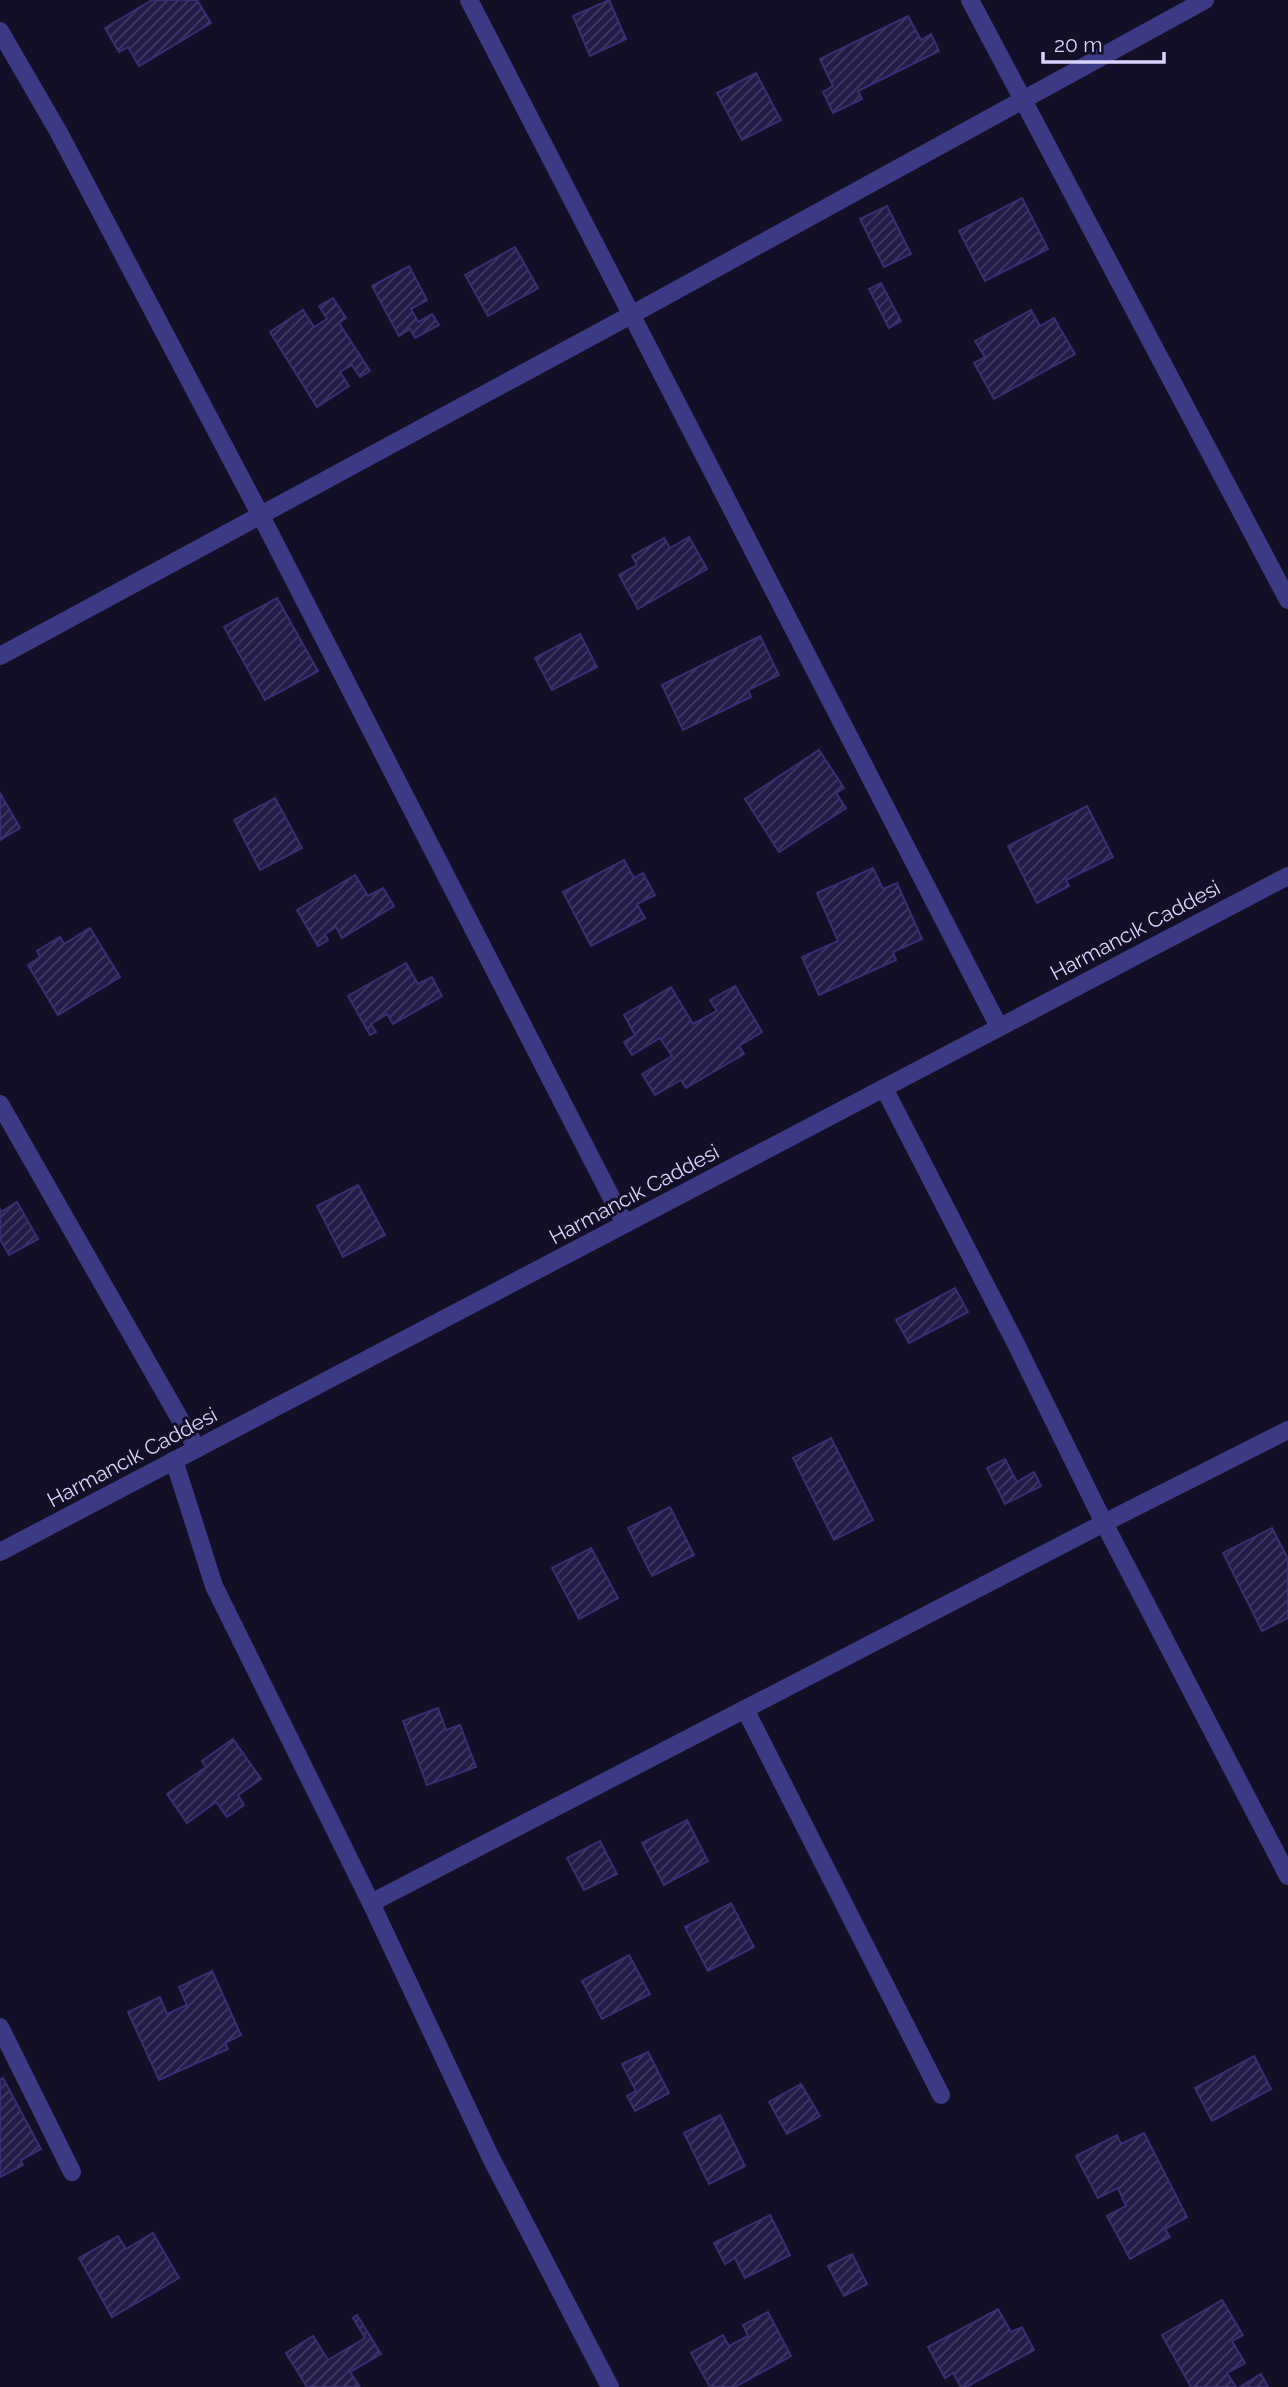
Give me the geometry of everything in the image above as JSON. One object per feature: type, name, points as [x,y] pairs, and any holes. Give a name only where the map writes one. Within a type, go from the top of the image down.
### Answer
[{"type":"street","points":[[469,0],[999,1027]]},
{"type":"street","points":[[970,0],[1288,600]]},
{"type":"street","points":[[0,656],[631,315],[1205,0]]},
{"type":"street","points":[[0,31],[58,131],[261,516],[625,1224]]},
{"type":"street","name":"Harmancık Caddesi","points":[[0,1552],[1288,876]]},
{"type":"street","points":[[884,1088],[1016,1344],[1104,1523],[1288,1876]]},
{"type":"street","points":[[0,1104],[197,1449]]},
{"type":"street","points":[[371,1903],[1288,1430]]},
{"type":"street","points":[[174,1460],[214,1586],[371,1903],[490,2156],[610,2387]]},
{"type":"street","points":[[745,1709],[941,2095]]},
{"type":"street","points":[[0,2027],[72,2172]]},
{"type":"building","points":[[152,0],[197,0],[211,23],[139,66],[128,47],[119,52],[105,28]]},
{"type":"building","points":[[609,0],[626,39],[590,56],[573,16]]},
{"type":"building","points":[[908,16],[921,40],[931,34],[939,51],[858,91],[862,99],[833,113],[823,92],[833,86],[820,59]]},
{"type":"building","points":[[756,73],[781,120],[742,140],[717,93]]},
{"type":"building","points":[[1022,198],[1048,249],[985,281],[959,231]]},
{"type":"building","points":[[887,206],[911,254],[884,267],[860,219]]},
{"type":"building","points":[[515,247],[538,288],[488,316],[465,275]]},
{"type":"building","points":[[409,266],[427,300],[411,309],[418,322],[432,314],[439,325],[415,338],[410,329],[399,336],[372,286]]},
{"type":"building","points":[[881,283],[901,321],[889,328],[869,289]]},
{"type":"building","points":[[333,298],[346,318],[339,323],[370,371],[360,377],[352,365],[340,372],[349,386],[317,407],[270,332],[303,310],[314,327],[327,319],[319,306]]},
{"type":"building","points":[[1031,310],[1040,326],[1054,318],[1075,354],[994,399],[974,363],[985,357],[975,341]]},
{"type":"building","points":[[689,537],[707,569],[638,609],[619,575],[637,565],[632,556],[664,538],[670,548]]},
{"type":"building","points":[[277,598],[318,671],[265,700],[224,627]]},
{"type":"building","points":[[580,634],[597,667],[552,690],[535,658]]},
{"type":"building","points":[[760,636],[779,675],[748,690],[751,697],[683,730],[662,685]]},
{"type":"building","points":[[819,750],[844,788],[836,793],[846,808],[779,852],[745,799]]},
{"type":"building","points":[[0,793],[20,828],[0,840]]},
{"type":"building","points":[[275,798],[302,848],[260,870],[234,820]]},
{"type":"building","points":[[1087,806],[1113,857],[1066,880],[1069,886],[1037,903],[1008,846]]},
{"type":"building","points":[[624,860],[634,878],[643,873],[655,895],[637,904],[645,918],[591,946],[563,892]]},
{"type":"building","points":[[873,868],[883,889],[897,883],[922,939],[893,952],[896,960],[819,995],[802,957],[838,941],[817,893]]},
{"type":"building","points":[[355,875],[368,896],[383,888],[394,906],[342,938],[336,927],[325,934],[328,940],[318,946],[297,910]]},
{"type":"building","points":[[90,928],[120,977],[58,1015],[28,965],[40,957],[37,951],[60,937],[64,944]]},
{"type":"building","points":[[406,963],[418,984],[432,977],[442,996],[393,1024],[387,1014],[371,1024],[376,1032],[370,1035],[348,996]]},
{"type":"building","points":[[735,986],[762,1032],[739,1046],[744,1054],[686,1088],[681,1080],[655,1095],[642,1074],[672,1056],[660,1038],[632,1055],[624,1042],[635,1035],[624,1015],[671,987],[693,1024],[717,1011],[710,1000]]},
{"type":"building","points":[[358,1185],[385,1235],[343,1257],[317,1206]]},
{"type":"building","points":[[17,1202],[38,1239],[9,1255],[0,1239],[0,1209],[1,1212]]},
{"type":"building","points":[[955,1288],[968,1312],[909,1343],[896,1320]]},
{"type":"building","points":[[831,1438],[873,1520],[834,1540],[793,1458]]},
{"type":"building","points":[[1005,1459],[1017,1482],[1034,1472],[1041,1486],[1005,1504],[987,1468]]},
{"type":"building","points":[[670,1507],[694,1555],[652,1576],[628,1528]]},
{"type":"building","points":[[1272,1528],[1288,1559],[1288,1618],[1262,1631],[1223,1553]]},
{"type":"building","points":[[591,1548],[618,1598],[579,1619],[552,1568]]},
{"type":"building","points":[[438,1708],[446,1730],[460,1725],[476,1767],[427,1785],[403,1721]]},
{"type":"building","points":[[233,1739],[261,1779],[238,1795],[244,1805],[227,1817],[216,1802],[187,1823],[167,1794],[206,1767],[202,1761]]},
{"type":"building","points":[[687,1820],[708,1861],[664,1885],[642,1843]]},
{"type":"building","points":[[600,1841],[617,1874],[584,1890],[567,1858]]},
{"type":"building","points":[[731,1903],[754,1947],[708,1971],[685,1927]]},
{"type":"building","points":[[629,1955],[650,1994],[602,2019],[582,1981]]},
{"type":"building","points":[[212,1971],[241,2035],[225,2043],[228,2049],[159,2080],[128,2012],[160,1997],[167,2014],[187,2005],[179,1987]]},
{"type":"building","points":[[648,2052],[669,2093],[635,2111],[627,2096],[636,2091],[622,2064]]},
{"type":"building","points":[[1254,2056],[1271,2089],[1212,2121],[1195,2088]]},
{"type":"building","points":[[3,2078],[41,2149],[21,2160],[23,2165],[0,2177],[0,2080]]},
{"type":"building","points":[[801,2084],[820,2116],[787,2134],[769,2102]]},
{"type":"building","points":[[720,2115],[745,2166],[709,2184],[684,2133]]},
{"type":"building","points":[[1144,2133],[1187,2217],[1165,2229],[1170,2237],[1130,2259],[1107,2216],[1126,2206],[1118,2188],[1098,2198],[1076,2156],[1117,2135],[1121,2144]]},
{"type":"building","points":[[770,2215],[790,2255],[745,2278],[735,2258],[725,2264],[714,2243]]},
{"type":"building","points":[[153,2233],[179,2278],[112,2317],[79,2258],[118,2236],[126,2249]]},
{"type":"building","points":[[852,2254],[867,2284],[844,2296],[828,2266]]},
{"type":"building","points":[[1222,2300],[1243,2335],[1232,2341],[1245,2363],[1227,2373],[1236,2387],[1191,2387],[1162,2335]]},
{"type":"building","points":[[998,2309],[1011,2332],[1022,2327],[1034,2350],[966,2387],[961,2387],[953,2373],[945,2378],[928,2347]]},
{"type":"building","points":[[768,2312],[791,2356],[735,2387],[710,2387],[691,2353],[723,2335],[729,2346],[748,2336],[743,2325]]},
{"type":"building","points":[[357,2315],[381,2354],[350,2372],[360,2387],[307,2387],[286,2353],[313,2336],[328,2360],[365,2338],[353,2318]]},
{"type":"building","points":[[1261,2374],[1268,2387],[1240,2387]]}]
